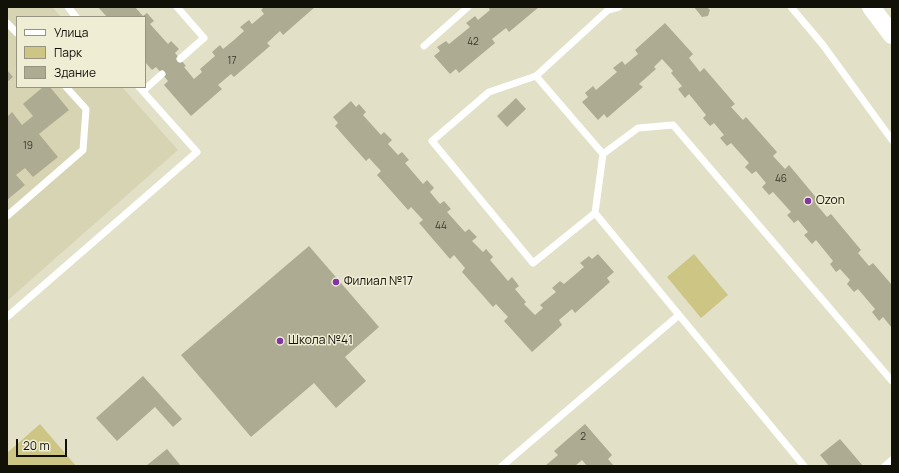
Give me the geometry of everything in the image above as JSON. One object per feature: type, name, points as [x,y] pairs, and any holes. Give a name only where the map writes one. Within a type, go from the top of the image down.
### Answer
[{"type":"main road","points":[[871,7],[892,35]]},
{"type":"lane","points":[[68,7],[75,16]]},
{"type":"lane","points":[[177,7],[204,38],[180,59]]},
{"type":"lane","points":[[424,46],[468,7]]},
{"type":"lane","points":[[619,7],[606,9],[536,76],[489,92],[432,141],[533,263],[595,213],[603,154],[638,128],[673,125],[892,381]]},
{"type":"lane","points":[[792,7],[823,45],[892,140]]},
{"type":"lane","points":[[7,23],[16,32]]},
{"type":"lane","points":[[146,85],[162,74]]},
{"type":"lane","points":[[536,76],[603,154]]},
{"type":"lane","points":[[7,216],[83,150],[86,109],[67,88]]},
{"type":"lane","points":[[7,317],[197,152],[141,89]]},
{"type":"lane","points":[[595,213],[804,466]]},
{"type":"lane","points":[[502,466],[679,315]]},
{"type":"lane","points":[[885,466],[892,460]]},
{"type":"shaded area","points":[[7,7],[52,7],[60,16],[16,16],[16,88],[123,88],[178,150],[7,301]]},
{"type":"green space","points":[[694,254],[728,295],[701,318],[667,277]]},
{"type":"green space","points":[[40,424],[76,466],[7,466],[7,453]]},
{"type":"building","points":[[98,7],[135,7],[143,16],[106,16]]},
{"type":"building","points":[[264,7],[315,7],[283,35],[280,31],[267,43],[270,46],[234,77],[231,74],[218,85],[222,89],[191,116],[164,85],[168,81],[156,67],[152,70],[146,63],[146,16],[143,16],[147,13],[154,21],[150,24],[168,44],[171,41],[179,49],[175,53],[186,66],[184,67],[194,79],[202,72],[200,69],[215,56],[212,52],[220,45],[223,49],[234,40],[244,31],[240,27],[249,20],[252,24],[264,14],[261,10]]},
{"type":"building","points":[[488,7],[539,7],[509,32],[506,28],[492,39],[495,43],[459,73],[456,69],[450,74],[434,56],[440,51],[437,47],[446,41],[449,44],[470,27],[466,23],[475,16],[478,20],[490,10]]},
{"type":"building","points":[[694,7],[707,7],[710,10],[708,16],[702,17]]},
{"type":"building","points":[[665,23],[693,54],[689,58],[700,72],[704,68],[735,104],[731,107],[743,120],[746,117],[777,152],[773,156],[785,169],[789,165],[819,201],[816,204],[827,217],[831,214],[861,250],[858,253],[869,266],[873,263],[892,285],[892,328],[883,317],[879,321],[872,312],[875,309],[858,289],[854,292],[847,284],[850,280],[840,269],[836,272],[830,264],[833,261],[816,240],[812,244],[804,235],[808,232],[798,220],[794,223],[787,215],[791,212],[773,192],[769,195],[762,187],[766,183],[756,171],[752,174],[745,167],[749,163],[731,143],[727,146],[720,138],[724,135],[714,123],[710,126],[703,118],[706,115],[689,94],[685,98],[678,89],[682,86],[671,73],[673,71],[662,59],[654,67],[656,69],[639,84],[643,87],[607,118],[604,114],[598,120],[582,102],[588,97],[585,93],[593,86],[596,90],[617,72],[613,68],[622,61],[625,65],[638,54],[635,50]]},
{"type":"building","points":[[7,70],[13,77],[7,82]]},
{"type":"building","points":[[42,88],[51,88],[69,110],[39,134],[58,157],[33,177],[25,168],[16,175],[25,185],[7,200],[7,117],[12,112],[22,125],[33,116],[23,104]]},
{"type":"building","points":[[516,98],[526,109],[507,127],[497,116]]},
{"type":"building","points":[[351,101],[356,107],[359,104],[366,112],[363,115],[381,135],[384,132],[392,140],[388,144],[398,155],[402,152],[409,160],[405,163],[423,184],[427,180],[434,188],[430,192],[440,204],[444,201],[451,209],[447,212],[465,232],[469,229],[477,237],[472,241],[483,252],[486,249],[493,257],[490,260],[508,281],[512,277],[519,286],[515,289],[526,302],[524,304],[535,315],[543,308],[540,305],[556,292],[552,288],[560,281],[564,284],[584,267],[580,263],[589,256],[592,259],[598,254],[614,272],[607,278],[610,282],[575,313],[572,309],[559,320],[562,325],[532,352],[504,321],[508,317],[496,304],[493,307],[462,272],[465,268],[454,255],[450,259],[419,223],[423,220],[411,207],[408,210],[377,175],[381,171],[369,158],[366,161],[335,126],[338,123],[333,117]]},
{"type":"building","name":"Школа №41","points":[[309,246],[379,327],[345,357],[366,381],[336,408],[314,383],[251,437],[181,355]]},
{"type":"building","points":[[143,376],[182,419],[173,427],[155,407],[117,441],[96,418]]},
{"type":"building","points":[[585,424],[612,455],[608,459],[614,466],[587,466],[582,460],[575,466],[545,466],[558,455],[554,451]]},
{"type":"building","points":[[840,439],[863,466],[829,466],[820,455]]},
{"type":"building","points":[[167,449],[181,466],[146,466]]},
{"type":"place","name":"Ozon","points":[[808,201]]},
{"type":"place","name":"Филиал №17","points":[[336,282]]},
{"type":"place","name":"Школа №41","points":[[280,341]]}]
